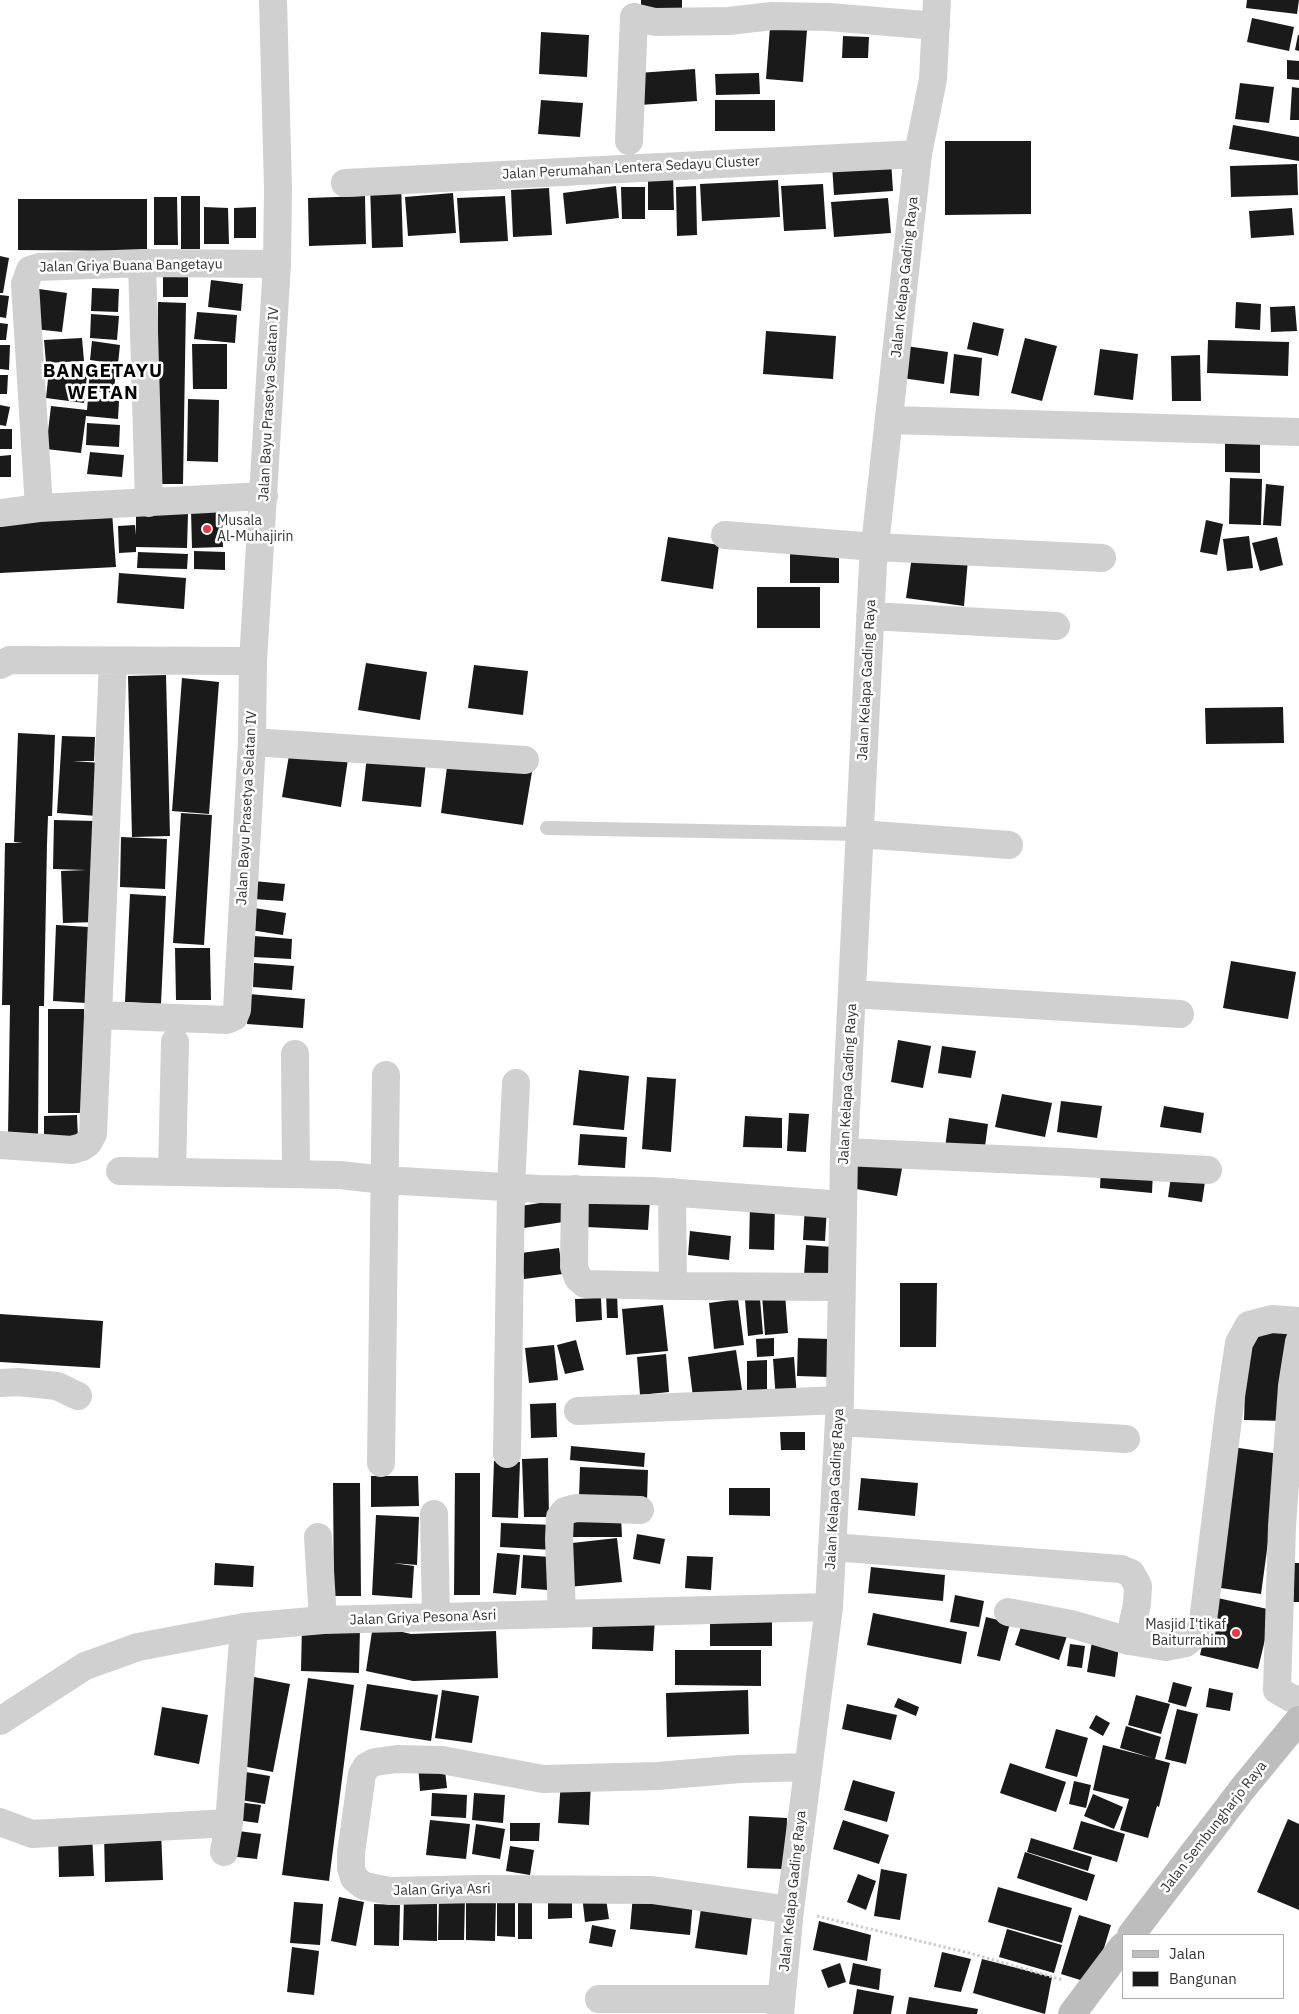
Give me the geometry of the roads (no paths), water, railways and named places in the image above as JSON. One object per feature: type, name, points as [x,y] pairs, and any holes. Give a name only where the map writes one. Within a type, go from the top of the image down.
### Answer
[{"type":"street","name":"Jalan Bayu Prasetya Selatan IV","points":[[98,1015],[227,1020],[234,1016],[237,1010],[252,742],[253,661],[277,264],[278,190],[273,0]]},
{"type":"street","points":[[629,141],[630,8],[655,22],[729,21],[772,8],[829,17],[937,13]]},
{"type":"street","name":"Jalan Kelapa Gading Raya","points":[[780,2006],[790,1910],[828,1607],[832,1547],[840,1411],[844,1152],[875,547],[918,154],[933,79],[937,13]]},
{"type":"street","name":"Jalan Perumahan Lentera Sedayu Cluster","points":[[345,183],[918,154]]},
{"type":"street","name":"Jalan Griya Buana Bangetayu","points":[[39,508],[24,284],[30,270],[39,267],[142,263],[277,264]]},
{"type":"street","points":[[142,263],[149,503]]},
{"type":"street","points":[[890,420],[1299,432]]},
{"type":"street","points":[[0,513],[39,508],[264,496]]},
{"type":"street","points":[[725,535],[875,547],[1102,558]]},
{"type":"street","points":[[870,616],[1056,626]]},
{"type":"street","points":[[0,665],[10,660],[253,661]]},
{"type":"street","points":[[0,1145],[72,1150],[88,1143],[94,1134],[113,661]]},
{"type":"street","points":[[252,742],[524,760]]},
{"type":"street","points":[[860,834],[1009,845]]},
{"type":"street","points":[[852,994],[1180,1014]]},
{"type":"street","points":[[172,1172],[175,1042]]},
{"type":"street","points":[[295,1054],[296,1174]]},
{"type":"street","points":[[381,1463],[386,1075]]},
{"type":"street","points":[[507,1454],[511,1187],[516,1083]]},
{"type":"street","points":[[844,1152],[1208,1170]]},
{"type":"street","points":[[120,1171],[340,1175],[384,1180],[511,1187],[672,1192],[844,1205]]},
{"type":"street","points":[[575,1189],[574,1268],[578,1278],[584,1284],[841,1287]]},
{"type":"street","points":[[672,1192],[673,1286]]},
{"type":"street","points":[[1008,1612],[1071,1624],[1129,1641],[1166,1646],[1186,1643],[1202,1629],[1239,1342],[1249,1325],[1272,1319],[1299,1321]]},
{"type":"street","points":[[1299,1342],[1292,1386],[1282,1526],[1276,1690],[1299,1700]]},
{"type":"street","points":[[0,1383],[18,1382],[57,1386],[78,1396]]},
{"type":"street","points":[[578,1411],[840,1411],[1126,1439]]},
{"type":"street","points":[[562,1614],[560,1517],[565,1511],[576,1508],[640,1510]]},
{"type":"street","points":[[434,1514],[436,1617]]},
{"type":"street","points":[[318,1537],[323,1620]]},
{"type":"street","points":[[832,1547],[1121,1569],[1131,1573],[1138,1586],[1137,1604],[1129,1641]]},
{"type":"street","name":"Jalan Griya Pesona Asri","points":[[0,1721],[85,1666],[138,1647],[244,1626],[323,1620],[828,1607]]},
{"type":"street","points":[[224,1852],[229,1823],[244,1626]]},
{"type":"street","name":"Jalan Sembungharjo Raya","points":[[1132,1934],[1243,1788],[1299,1720]]},
{"type":"street","name":"Jalan Griya Asri","points":[[790,1910],[652,1890],[479,1889],[390,1891],[364,1886],[354,1878],[351,1868],[351,1853],[362,1774],[367,1766],[375,1762],[397,1759],[442,1760],[543,1779],[658,1776],[740,1769],[808,1767]]},
{"type":"street","points":[[0,1822],[32,1834],[229,1823]]},
{"type":"street","points":[[1072,2014],[1122,1947]]},
{"type":"street","points":[[599,1999],[780,2006]]},
{"type":"lane","points":[[547,828],[860,834]]},
{"type":"place","name":"Musala Al-Muhajirin","points":[[207,529]]},
{"type":"place","name":"Masjid I'tikaf Baiturrahim","points":[[1236,1633]]},
{"type":"district","name":"BANGETAYU WETAN","points":[[103,383]]}]
